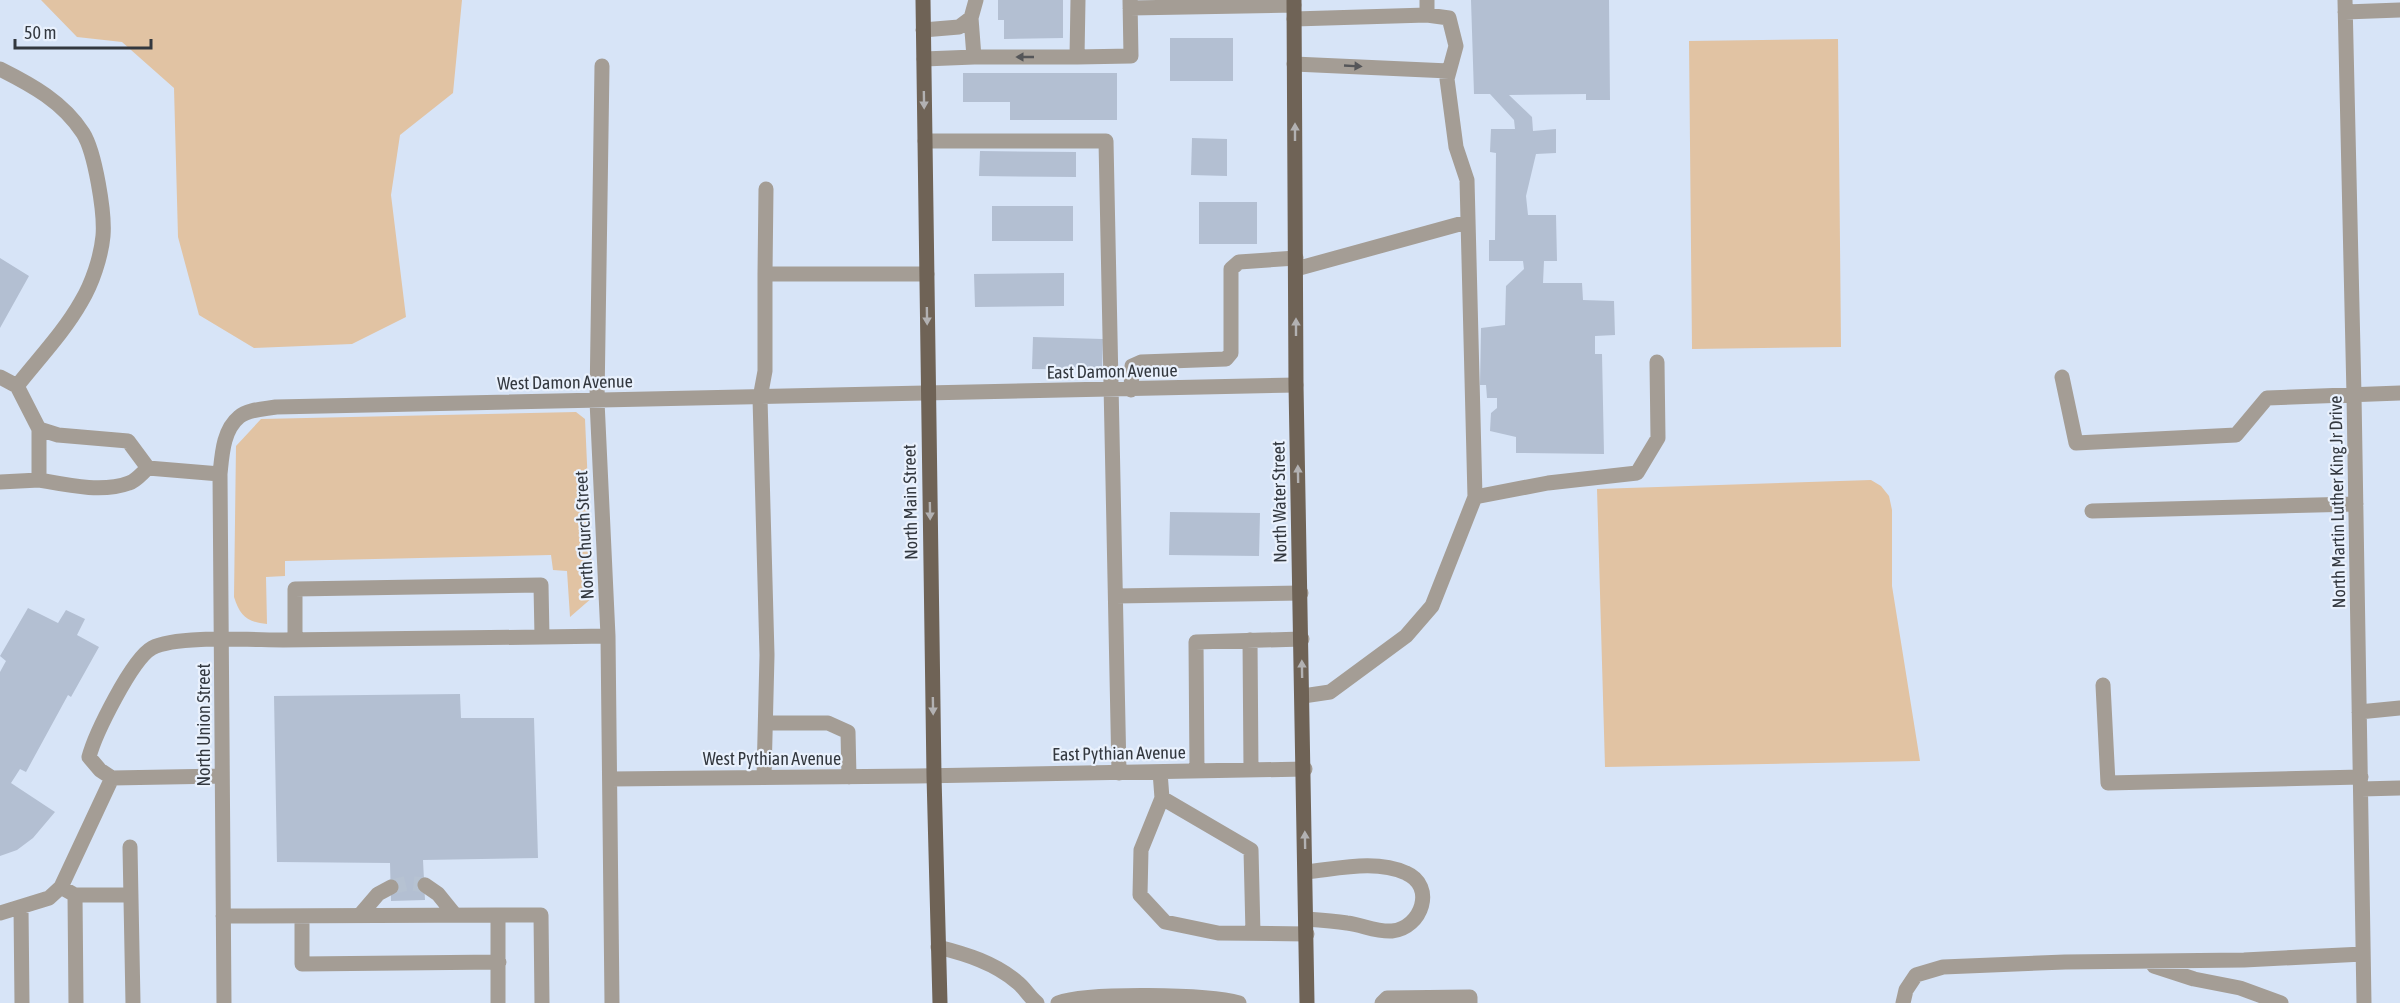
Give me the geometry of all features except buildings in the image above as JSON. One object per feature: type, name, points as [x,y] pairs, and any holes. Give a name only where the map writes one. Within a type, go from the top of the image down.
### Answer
[{"type":"main road","name":"North Main Street","points":[[923,0],[934,776],[940,1003]]},
{"type":"main road","name":"North Water Street","points":[[1294,8],[1296,385],[1305,770],[1307,1003]]},
{"type":"street","points":[[974,57],[971,18],[976,0]]},
{"type":"street","points":[[1077,57],[1078,0]]},
{"type":"street","points":[[924,59],[1131,56],[1130,4],[1294,8],[1427,7],[1449,18],[1456,46],[1447,79],[1456,147],[1467,180],[1475,497],[1432,606],[1406,636],[1330,692],[1303,696]]},
{"type":"street","points":[[2345,6],[2400,10]]},
{"type":"street","name":"North Martin Luther King Jr Drive","points":[[2345,6],[2364,1003]]},
{"type":"street","points":[[923,30],[959,27],[971,18]]},
{"type":"street","points":[[1294,64],[1449,71]]},
{"type":"street","name":"North Church Street","points":[[602,66],[597,401],[608,636],[612,1003]]},
{"type":"street","points":[[0,69],[38,88],[63,110],[84,134],[94,165],[103,236],[93,275],[82,300],[64,327],[17,386]]},
{"type":"street","points":[[925,141],[1106,141],[1119,773]]},
{"type":"street","points":[[764,777],[767,655],[760,398],[765,371],[766,189]]},
{"type":"street","points":[[1131,390],[1132,366],[1141,362],[1226,359],[1231,352],[1231,269],[1239,262],[1296,264],[1467,222]]},
{"type":"street","points":[[765,274],[927,274]]},
{"type":"street","points":[[1475,497],[1548,483],[1637,473],[1658,438],[1657,362]]},
{"type":"street","points":[[0,377],[17,386],[39,429],[39,480]]},
{"type":"street","points":[[2062,377],[2076,443],[2236,435],[2267,398],[2400,393]]},
{"type":"street","name":"East Damon Avenue","points":[[928,395],[1296,385]]},
{"type":"street","name":"West Damon Avenue","points":[[223,447],[240,416],[276,407],[928,395]]},
{"type":"street","points":[[39,429],[58,435],[128,441],[148,468]]},
{"type":"street","name":"North Union Street","points":[[223,447],[220,474],[224,1003]]},
{"type":"street","points":[[0,482],[39,480],[76,486],[111,486],[132,483],[148,468],[220,474]]},
{"type":"street","points":[[2092,511],[2356,504]]},
{"type":"street","points":[[295,640],[295,589],[541,585],[542,637]]},
{"type":"street","points":[[1116,596],[1301,593]]},
{"type":"street","points":[[222,776],[112,778],[100,770],[89,756],[93,741],[121,687],[150,649],[167,642],[223,640],[608,636]]},
{"type":"street","points":[[1197,771],[1196,642],[1302,639]]},
{"type":"street","points":[[1250,640],[1251,770]]},
{"type":"street","points":[[2103,685],[2108,783],[2361,783],[2400,788]]},
{"type":"street","points":[[2360,712],[2400,708]]},
{"type":"street","points":[[766,723],[828,723],[848,732],[849,777]]},
{"type":"street","name":"East Pythian Avenue","points":[[934,776],[1305,770]]},
{"type":"street","points":[[1160,772],[1162,798],[1140,850],[1140,895],[1165,922],[1218,933],[1252,933],[1349,923],[1380,931],[1394,931],[1415,920],[1421,910],[1421,887],[1417,880],[1395,869],[1363,867],[1306,872]]},
{"type":"street","name":"West Pythian Avenue","points":[[610,778],[934,776]]},
{"type":"street","points":[[0,913],[49,898],[61,887],[112,778]]},
{"type":"street","points":[[1162,798],[1251,850],[1252,933]]},
{"type":"street","points":[[130,847],[133,1003]]},
{"type":"street","points":[[425,885],[438,894],[455,915]]},
{"type":"street","points":[[61,887],[75,895],[131,895]]},
{"type":"street","points":[[360,915],[378,894],[391,887]]},
{"type":"street","points":[[75,895],[76,1003]]},
{"type":"street","points":[[21,907],[22,1003]]},
{"type":"street","points":[[498,915],[498,1003]]},
{"type":"street","points":[[223,916],[541,915],[542,1003]]},
{"type":"street","points":[[302,916],[302,964],[499,962]]},
{"type":"street","points":[[938,947],[960,952],[996,967],[1020,984],[1037,1003]]},
{"type":"street","points":[[1904,1003],[1906,990],[1916,975],[1943,967],[2363,954]]},
{"type":"street","points":[[2141,962],[2194,979],[2240,988],[2281,1003]]},
{"type":"street","points":[[1382,1003],[1387,998],[1470,997],[1470,1003]]},
{"type":"street","points":[[1058,1003],[1075,999],[1214,998],[1236,1003]]},
{"type":"shaded area","points":[[41,0],[462,0],[453,93],[400,135],[391,195],[406,317],[352,344],[254,348],[199,315],[178,237],[174,88],[122,42],[77,37]]},
{"type":"shaded area","points":[[1838,39],[1841,347],[1692,349],[1689,41]]},
{"type":"shaded area","points":[[576,412],[585,419],[593,597],[570,617],[567,571],[553,570],[551,555],[285,561],[285,576],[266,577],[267,624],[249,620],[239,609],[234,597],[236,446],[261,419]]},
{"type":"shaded area","points":[[1871,480],[1881,486],[1889,496],[1892,510],[1892,586],[1920,761],[1605,767],[1597,489]]},
{"type":"tunnel","points":[[391,887],[408,883],[425,885]]}]
